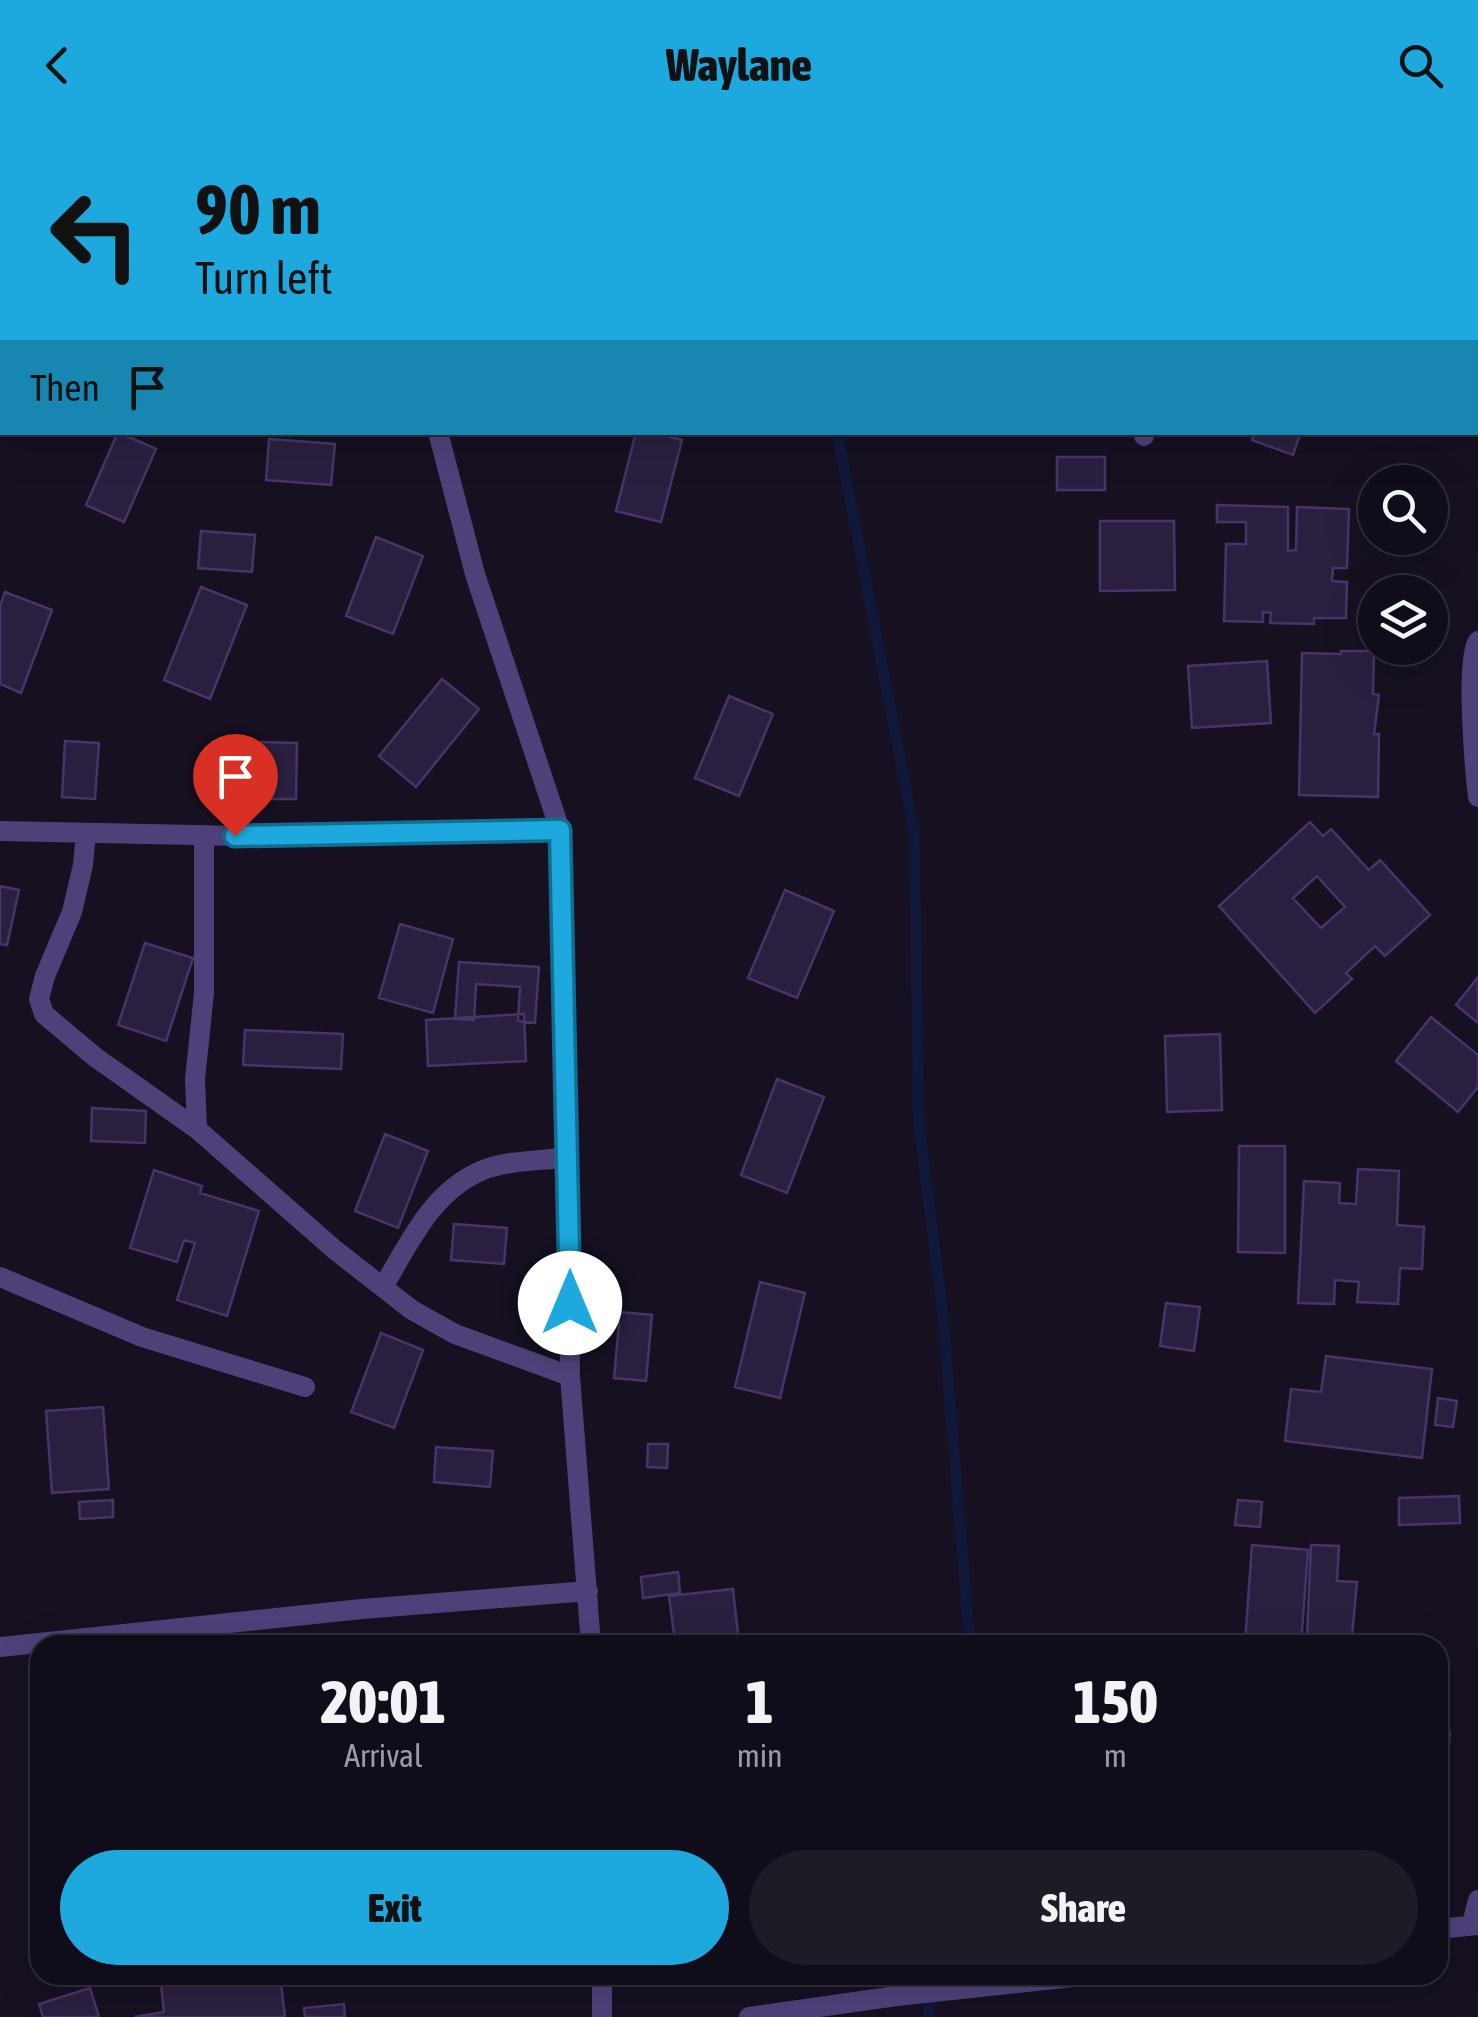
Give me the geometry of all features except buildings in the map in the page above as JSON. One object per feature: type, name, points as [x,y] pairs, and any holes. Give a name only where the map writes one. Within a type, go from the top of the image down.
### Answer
[{"type":"street","points":[[439,435],[475,574],[560,830],[569,1157],[570,1376],[591,1635]]},
{"type":"street","points":[[1478,641],[1473,647],[1471,674],[1478,797]]},
{"type":"street","points":[[0,831],[296,837],[560,830]]},
{"type":"street","points":[[86,833],[72,912],[44,976],[39,999],[44,1014],[95,1057],[197,1130],[334,1250],[412,1310],[455,1334],[570,1376]]},
{"type":"street","points":[[197,1130],[195,1079],[204,993],[204,835]]},
{"type":"street","points":[[383,1287],[423,1220],[447,1190],[486,1169],[569,1157]]},
{"type":"street","points":[[0,1277],[142,1337],[305,1387]]},
{"type":"street","points":[[117,1635],[588,1591]]},
{"type":"street","points":[[0,1647],[30,1644]]},
{"type":"street","points":[[1448,1928],[1475,1924],[1478,1900]]},
{"type":"street","points":[[602,1985],[602,2017]]},
{"type":"street","points":[[749,2017],[999,1985]]},
{"type":"waterway","points":[[838,435],[914,831],[919,1126],[942,1307],[969,1635]]},
{"type":"waterway","points":[[928,2017],[935,1985]]},
{"type":"route","points":[[235,836],[560,830],[570,1303]]}]
